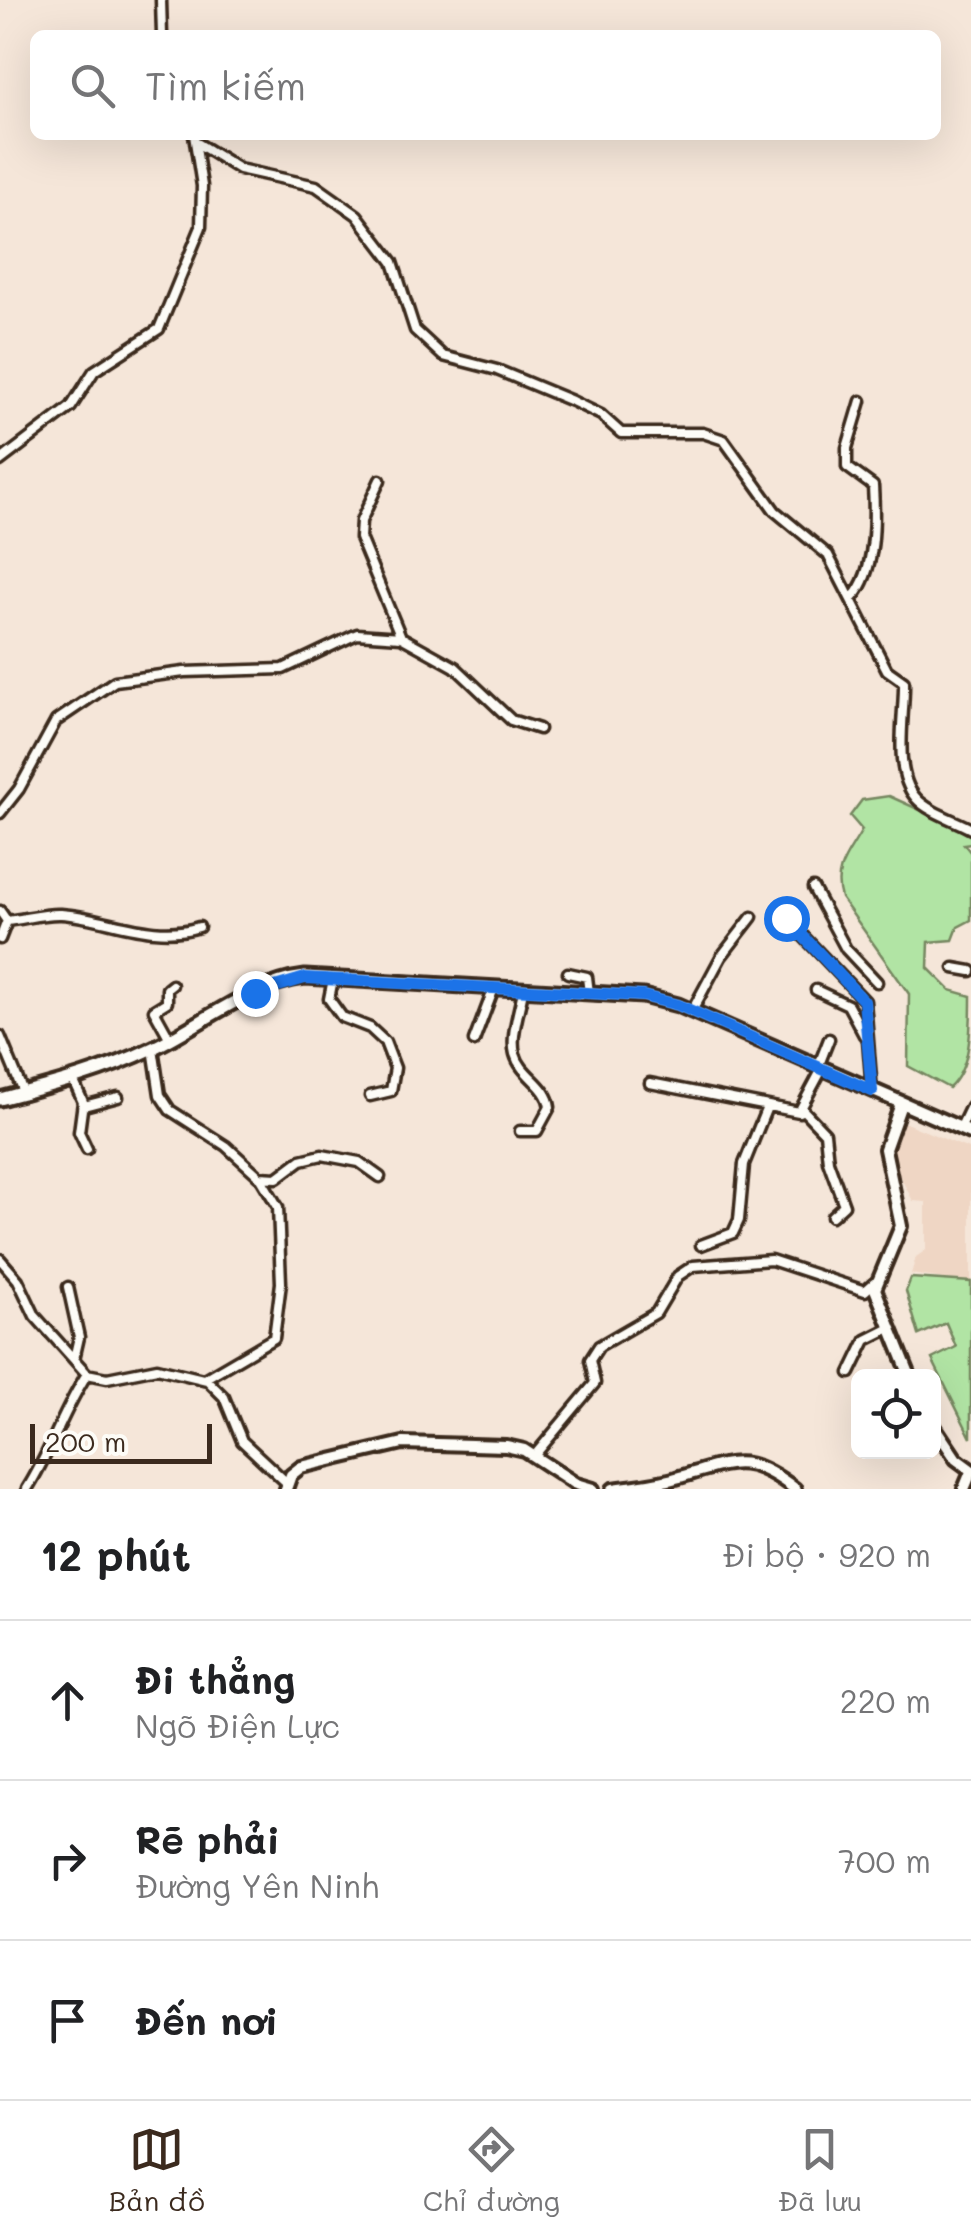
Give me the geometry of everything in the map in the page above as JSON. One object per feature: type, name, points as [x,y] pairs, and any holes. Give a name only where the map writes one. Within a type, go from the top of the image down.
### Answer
[{"type":"main road","points":[[0,1099],[74,1082],[153,1048],[280,983],[305,978],[643,996],[692,1011],[966,1131]]},
{"type":"street","points":[[161,0],[162,30]]},
{"type":"street","points":[[0,461],[71,407],[94,371],[158,329],[201,227],[196,140]]},
{"type":"street","points":[[197,140],[239,169],[316,186],[357,215],[390,256],[415,330],[443,356],[498,370],[572,401],[602,415],[621,433],[703,432],[720,437],[775,512],[828,555],[854,597],[882,660],[904,682],[902,756],[906,782],[917,800],[971,829]]},
{"type":"street","points":[[854,597],[862,586],[874,513],[873,486],[847,467],[847,448],[861,402]]},
{"type":"street","points":[[380,480],[360,521],[360,538],[400,637]]},
{"type":"street","points":[[0,813],[19,789],[56,721],[115,681],[184,672],[283,670],[357,634],[400,637],[454,668],[511,720],[538,729]]},
{"type":"street","points":[[812,888],[861,966],[877,982]]},
{"type":"street","points":[[0,911],[7,921]]},
{"type":"street","points":[[7,921],[54,914],[149,931],[180,933],[199,927]]},
{"type":"street","points":[[692,1011],[720,956],[752,917]]},
{"type":"street","points":[[786,918],[864,1001],[872,1091]]},
{"type":"street","points":[[0,938],[7,921]]},
{"type":"street","points":[[846,982],[861,966]]},
{"type":"street","points":[[954,968],[971,971]]},
{"type":"street","points":[[568,973],[587,977],[589,993]]},
{"type":"street","points":[[333,980],[329,1000],[342,1017],[370,1028],[394,1062],[391,1091],[370,1096]]},
{"type":"street","points":[[170,1039],[154,1010],[167,1002],[168,987],[172,985]]},
{"type":"street","points":[[474,1040],[494,988]]},
{"type":"street","points":[[520,1131],[537,1131],[550,1107],[547,1095],[520,1065],[514,1051],[523,990]]},
{"type":"street","points":[[816,990],[848,1005],[861,1024],[869,1054]]},
{"type":"street","points":[[0,1036],[24,1094]]},
{"type":"street","points":[[803,1110],[830,1038]]},
{"type":"street","points":[[153,1048],[160,1095],[170,1110],[226,1146],[260,1176],[279,1212],[280,1283],[274,1338],[204,1378]]},
{"type":"street","points":[[74,1082],[84,1106],[79,1132],[87,1150]]},
{"type":"street","points":[[650,1083],[767,1107],[803,1110],[825,1133],[828,1161],[844,1204],[832,1216]]},
{"type":"street","points":[[84,1106],[118,1096]]},
{"type":"street","points":[[534,1456],[595,1383],[590,1360],[599,1346],[656,1313],[678,1276],[690,1267],[771,1260],[845,1287],[865,1291],[875,1282],[901,1226],[886,1149],[901,1104]]},
{"type":"street","points":[[966,1131],[971,1106]]},
{"type":"street","points":[[702,1244],[732,1232],[739,1220],[744,1164],[767,1107]]},
{"type":"street","points":[[260,1176],[276,1178],[302,1160],[322,1156],[359,1162],[380,1177]]},
{"type":"street","points":[[0,1260],[18,1280],[34,1316],[87,1374],[106,1378],[157,1368],[204,1378],[224,1397],[246,1446],[287,1486],[301,1467],[402,1443],[506,1446],[534,1456],[593,1489]]},
{"type":"street","points":[[875,1282],[888,1329],[907,1369]]},
{"type":"street","points":[[68,1287],[79,1337],[74,1359]]},
{"type":"street","points":[[850,1373],[866,1340],[888,1329]]},
{"type":"street","points":[[27,1489],[54,1448],[65,1409],[87,1374]]},
{"type":"street","points":[[941,1436],[956,1459],[971,1471],[964,1489]]},
{"type":"street","points":[[613,1489],[663,1481],[738,1461],[765,1468],[795,1489]]},
{"type":"shaded area","points":[[901,1121],[971,1150],[971,1283],[911,1274],[916,1257],[926,1250],[926,1202],[913,1201],[895,1167],[893,1149]]},
{"type":"green space","points":[[889,796],[971,833],[971,843],[964,844],[971,853],[971,920],[958,927],[953,940],[929,942],[928,968],[950,990],[971,996],[966,1059],[949,1088],[908,1066],[909,994],[841,898],[839,879],[843,862],[862,830],[850,816],[862,800]]},
{"type":"green space","points":[[911,1278],[971,1282],[971,1438],[941,1377],[941,1369],[937,1369],[932,1359],[956,1347],[946,1323],[919,1335],[906,1291]]},
{"type":"route","points":[[255,993],[290,979],[305,978],[643,996],[678,1005],[872,1091],[864,1001],[858,989],[848,985],[786,918]]}]
